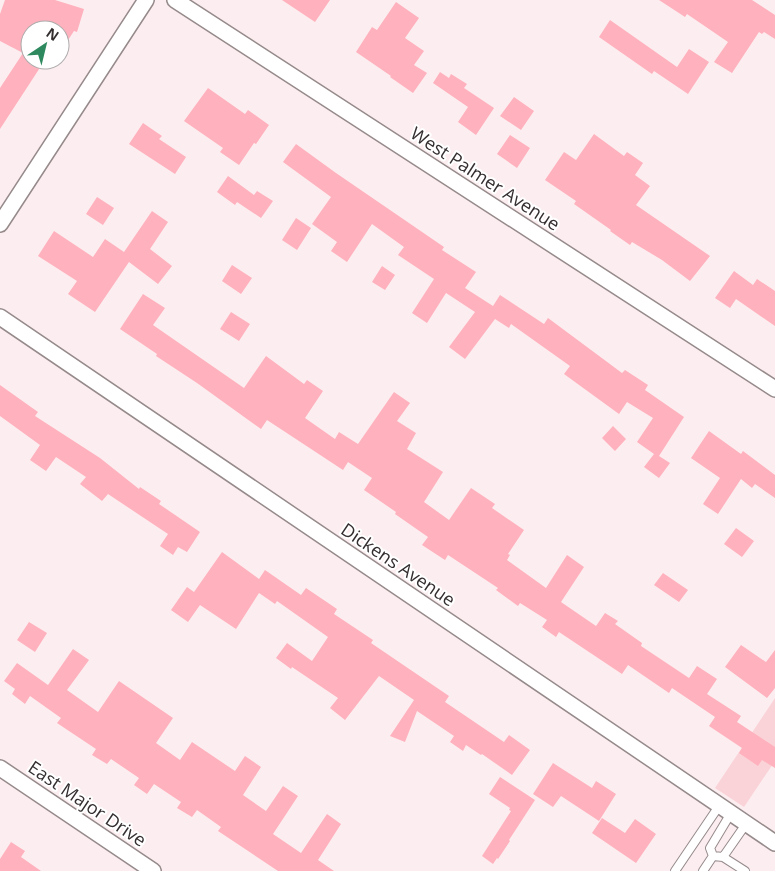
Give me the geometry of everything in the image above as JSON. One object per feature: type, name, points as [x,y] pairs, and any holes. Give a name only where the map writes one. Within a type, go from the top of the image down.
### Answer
[{"type":"street","points":[[0,224],[146,0]]},
{"type":"street","name":"West Palmer Avenue","points":[[176,0],[775,389]]},
{"type":"street","name":"Dickens Avenue","points":[[0,317],[775,843]]},
{"type":"street","name":"East Major Drive","points":[[0,768],[153,871]]},
{"type":"lane","points":[[713,856],[710,848],[725,809]]},
{"type":"lane","points":[[675,871],[725,809]]},
{"type":"lane","points":[[723,857],[746,824]]},
{"type":"lane","points":[[713,856],[723,857],[746,871]]},
{"type":"lane","points":[[703,871],[713,856]]},
{"type":"shaded area","points":[[775,698],[775,761],[744,807],[715,788]]},
{"type":"building","points":[[5,0],[55,0],[84,9],[77,32],[74,31],[70,37],[70,20],[20,20],[20,51],[0,41],[0,14]]},
{"type":"building","points":[[282,0],[330,0],[315,22]]},
{"type":"building","points":[[659,0],[752,0],[775,15],[775,39],[764,32],[762,34],[759,32],[732,73],[714,62],[728,42],[687,14],[685,17]]},
{"type":"building","points":[[396,2],[419,18],[405,38],[424,51],[414,65],[427,73],[413,93],[356,52],[372,27],[377,30]]},
{"type":"building","points":[[610,20],[677,67],[689,49],[709,62],[688,94],[654,71],[652,74],[599,37]]},
{"type":"building","points":[[20,58],[20,70],[38,70],[0,129],[0,88]]},
{"type":"building","points":[[440,72],[449,78],[451,74],[467,84],[464,88],[494,108],[476,135],[458,122],[468,107],[433,83]]},
{"type":"building","points":[[208,88],[245,114],[248,110],[269,125],[239,165],[220,152],[223,148],[184,121]]},
{"type":"building","points":[[514,97],[534,111],[521,130],[500,116]]},
{"type":"building","points":[[143,123],[162,136],[159,139],[186,157],[175,174],[129,144]]},
{"type":"building","points":[[594,134],[624,156],[627,152],[643,163],[635,175],[650,186],[636,205],[710,256],[690,281],[662,260],[632,242],[630,245],[574,204],[576,201],[545,180],[564,152],[576,160]]},
{"type":"building","points":[[510,135],[530,148],[517,168],[497,154]]},
{"type":"building","points":[[296,144],[444,247],[442,250],[476,272],[465,288],[493,306],[500,295],[544,324],[548,318],[622,373],[625,370],[648,385],[645,390],[684,417],[659,456],[670,463],[659,478],[644,467],[654,454],[637,442],[653,418],[627,402],[619,414],[564,374],[570,366],[511,324],[509,328],[495,319],[465,359],[449,347],[475,312],[446,293],[427,323],[412,313],[434,279],[398,255],[404,247],[372,224],[347,262],[331,251],[337,242],[312,224],[331,197],[283,162]]},
{"type":"building","points":[[228,176],[254,195],[257,191],[273,201],[261,218],[237,202],[235,205],[217,192]]},
{"type":"building","points":[[97,197],[114,208],[103,225],[86,214]]},
{"type":"building","points":[[152,211],[168,222],[150,249],[172,266],[158,284],[129,262],[95,312],[68,294],[77,281],[38,256],[54,231],[93,257],[105,239],[124,252]]},
{"type":"building","points":[[296,218],[311,228],[297,250],[282,240]]},
{"type":"building","points":[[232,265],[252,278],[241,294],[222,281]]},
{"type":"building","points":[[382,266],[395,275],[385,290],[372,282]]},
{"type":"building","points":[[734,271],[753,285],[757,279],[775,291],[775,326],[736,299],[730,308],[715,298]]},
{"type":"building","points":[[143,294],[165,308],[153,325],[244,388],[266,356],[304,384],[307,380],[323,391],[305,418],[335,439],[339,432],[358,444],[394,392],[410,403],[397,421],[416,433],[407,449],[443,472],[424,502],[449,520],[471,488],[495,504],[492,508],[524,530],[508,554],[510,555],[507,560],[546,588],[567,555],[584,567],[561,602],[596,626],[605,613],[618,621],[615,624],[642,643],[641,646],[689,678],[697,666],[717,679],[707,694],[741,716],[737,722],[775,747],[775,768],[762,760],[758,766],[739,753],[742,748],[709,726],[715,717],[672,688],[669,693],[628,665],[622,674],[559,632],[556,637],[542,627],[547,620],[520,603],[518,606],[496,590],[498,588],[448,555],[445,560],[422,545],[428,537],[364,490],[372,478],[348,462],[343,470],[267,420],[261,429],[120,329]]},
{"type":"building","points":[[231,312],[250,324],[239,341],[220,329]]},
{"type":"building","points":[[0,385],[38,412],[35,416],[100,458],[139,489],[140,487],[161,501],[159,504],[200,532],[187,552],[178,547],[173,555],[160,546],[168,534],[108,494],[102,501],[80,484],[86,477],[56,457],[46,471],[30,460],[40,445],[0,416]]},
{"type":"building","points":[[613,426],[626,439],[615,451],[602,438]]},
{"type":"building","points":[[709,431],[741,454],[743,451],[775,475],[775,498],[755,484],[752,488],[741,479],[718,514],[703,504],[720,478],[691,458]]},
{"type":"building","points":[[736,528],[754,541],[742,557],[724,544]]},
{"type":"building","points":[[222,552],[259,579],[265,570],[301,595],[306,588],[337,609],[334,614],[373,640],[371,643],[449,696],[445,702],[504,742],[509,735],[530,750],[512,775],[466,745],[463,751],[450,742],[454,736],[417,711],[405,742],[390,736],[414,700],[379,676],[345,720],[330,708],[338,698],[276,658],[287,643],[312,661],[328,637],[277,601],[275,604],[259,593],[236,629],[200,605],[188,622],[171,610],[187,587],[194,592]]},
{"type":"building","points":[[663,573],[688,590],[679,602],[654,585]]},
{"type":"building","points":[[29,622],[47,633],[35,652],[17,640]]},
{"type":"building","points":[[741,645],[766,662],[775,650],[775,688],[767,698],[725,667]]},
{"type":"building","points":[[73,649],[89,660],[67,690],[98,712],[119,681],[173,718],[156,743],[180,760],[192,742],[235,771],[245,756],[261,767],[243,795],[266,811],[283,786],[298,796],[273,834],[301,853],[327,814],[341,824],[318,860],[334,871],[278,871],[218,831],[221,827],[197,810],[192,817],[177,808],[181,802],[154,784],[147,794],[134,785],[139,778],[111,759],[107,764],[92,755],[96,749],[57,723],[61,718],[30,696],[25,704],[12,694],[15,689],[4,681],[17,663],[48,685]]},
{"type":"building","points":[[553,763],[592,788],[596,781],[616,794],[599,821],[561,796],[553,807],[533,794]]},
{"type":"building","points":[[500,777],[535,800],[510,841],[493,864],[482,856],[511,811],[509,810],[510,808],[489,794]]},
{"type":"building","points":[[602,818],[625,833],[635,819],[656,834],[636,863],[592,833]]},
{"type":"building","points":[[11,842],[25,851],[21,857],[41,871],[0,871],[0,859]]}]
